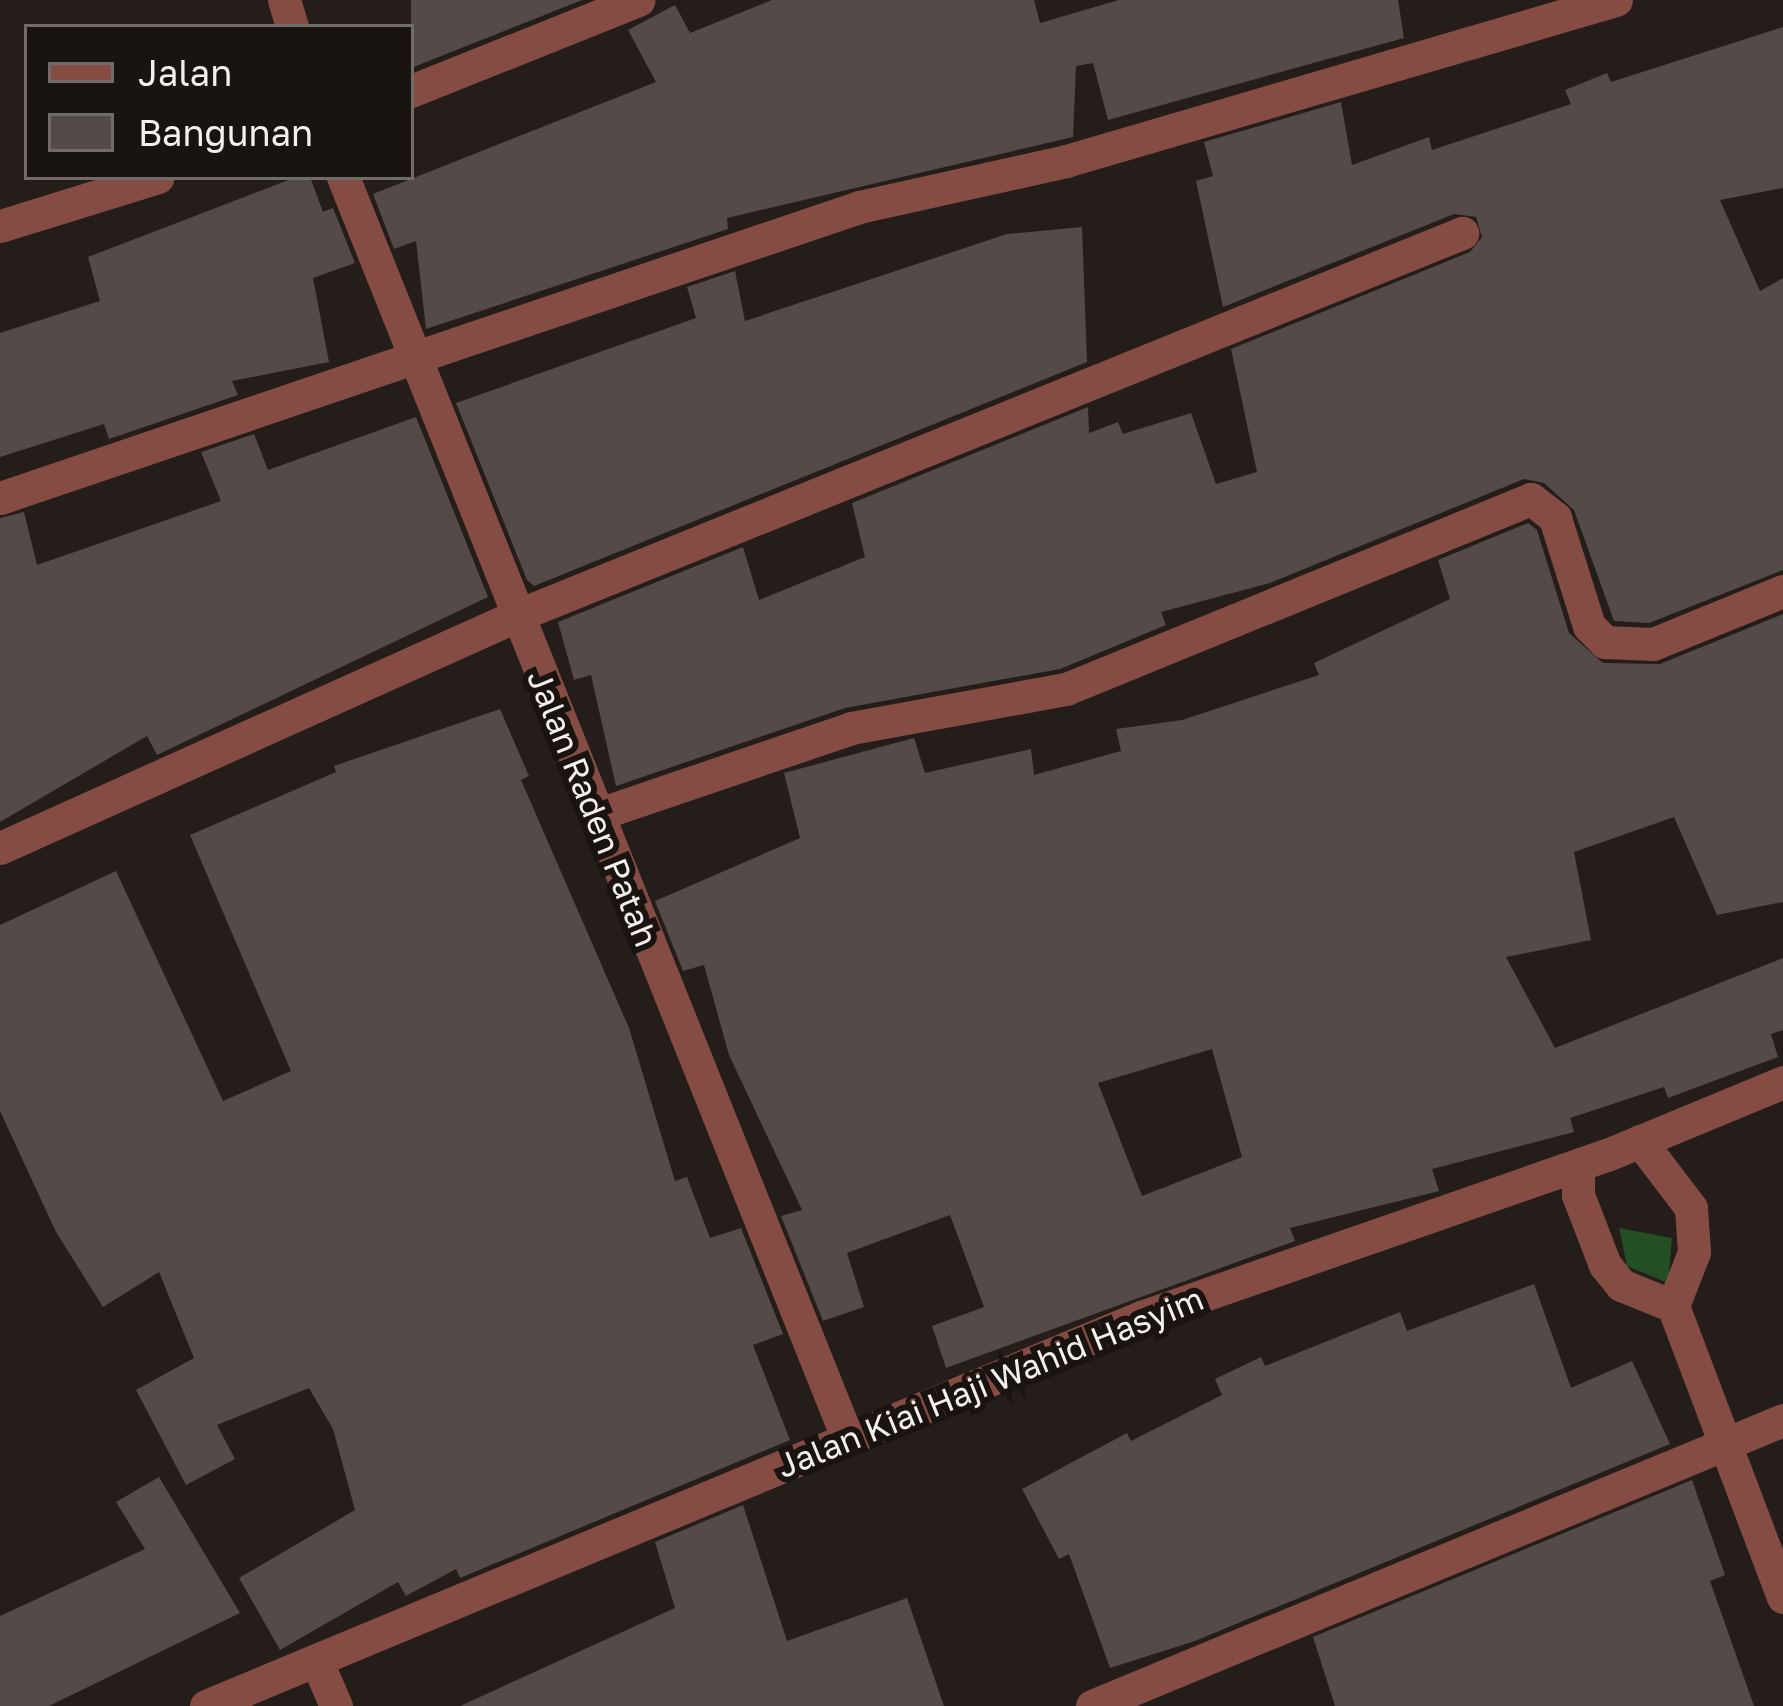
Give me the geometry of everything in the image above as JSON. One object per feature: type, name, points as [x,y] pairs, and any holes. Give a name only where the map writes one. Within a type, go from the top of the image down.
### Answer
[{"type":"street","points":[[414,90],[639,0]]},
{"type":"street","points":[[0,498],[410,355],[860,207],[1066,161],[1616,0]]},
{"type":"street","points":[[0,226],[148,180]]},
{"type":"street","name":"Jalan Raden Patah","points":[[344,180],[410,355],[847,1437]]},
{"type":"street","points":[[0,848],[517,616],[1462,233]]},
{"type":"street","points":[[596,815],[851,728],[1066,688],[1531,499],[1555,518],[1589,626],[1605,642],[1653,644],[1783,591]]},
{"type":"street","name":"Jalan Kiai Haji Wahid Hasyim","points":[[206,1706],[847,1437],[914,1417],[1141,1317],[1578,1165],[1783,1082]]},
{"type":"street","points":[[1640,1141],[1691,1208],[1694,1252],[1673,1306],[1783,1597]]},
{"type":"street","points":[[1578,1165],[1578,1196],[1605,1265],[1621,1285],[1673,1306]]},
{"type":"street","points":[[1092,1706],[1783,1420]]},
{"type":"street","points":[[317,1662],[336,1706]]},
{"type":"green space","points":[[1619,1228],[1672,1238],[1668,1283],[1627,1266]]},
{"type":"building","points":[[411,0],[582,0],[414,67]]},
{"type":"building","points":[[772,0],[1034,0],[1040,23],[1119,0],[1398,0],[1404,38],[1108,120],[1093,63],[1076,66],[1073,137],[727,218],[728,229],[426,329],[416,241],[394,249],[373,194],[656,82],[628,30],[675,5],[690,33]]},
{"type":"building","points":[[1783,27],[1783,188],[1720,200],[1760,291],[1783,278],[1783,570],[1649,623],[1614,621],[1574,510],[1544,483],[1524,479],[1270,583],[1161,612],[1166,625],[1060,669],[845,708],[616,786],[591,675],[574,680],[558,622],[743,547],[759,600],[865,557],[852,503],[1088,407],[1089,433],[1118,422],[1123,434],[1191,413],[1216,484],[1257,472],[1231,349],[1470,252],[1482,237],[1476,217],[1454,214],[1223,307],[1196,181],[1213,176],[1204,142],[1341,102],[1352,165],[1429,137],[1432,150],[1571,104],[1565,90],[1607,73],[1611,82]]},
{"type":"building","points":[[288,180],[311,180],[323,212],[333,208],[355,263],[313,278],[329,362],[232,381],[238,395],[109,439],[104,424],[0,457],[0,333],[100,301],[88,257]]},
{"type":"building","points":[[1082,227],[1087,362],[534,586],[527,580],[456,403],[696,318],[687,287],[735,271],[745,321],[1007,234]]},
{"type":"building","points":[[416,417],[488,597],[157,755],[147,736],[0,822],[0,518],[24,512],[37,565],[221,501],[201,452],[254,434],[268,470]]},
{"type":"building","points":[[1528,523],[1537,530],[1569,633],[1603,663],[1660,664],[1783,614],[1783,902],[1717,915],[1674,817],[1574,852],[1591,940],[1506,957],[1555,1048],[1783,958],[1783,1030],[1771,1034],[1778,1057],[1668,1098],[1664,1087],[1570,1118],[1574,1132],[1432,1169],[1439,1191],[1290,1228],[1295,1241],[946,1368],[932,1326],[984,1307],[950,1215],[847,1253],[864,1307],[823,1321],[781,1216],[802,1210],[729,1055],[704,965],[683,971],[655,901],[800,838],[784,773],[914,738],[925,773],[1031,749],[1034,775],[1121,751],[1116,729],[1182,720],[1319,675],[1314,663],[1450,599],[1438,560]],"holes":[[[1212,1049],[1242,1157],[1142,1196],[1098,1083]]]},
{"type":"building","points":[[500,709],[529,776],[521,780],[629,1028],[675,1181],[687,1177],[710,1238],[741,1228],[783,1334],[753,1345],[790,1440],[460,1578],[456,1569],[406,1596],[398,1582],[280,1650],[239,1578],[355,1510],[333,1429],[309,1388],[217,1425],[235,1459],[186,1485],[136,1390],[194,1358],[159,1272],[103,1307],[56,1232],[0,1111],[0,925],[116,871],[223,1101],[291,1071],[190,835],[336,772],[334,766]]},
{"type":"building","points":[[1534,1284],[1571,1388],[1632,1361],[1670,1444],[1195,1641],[1110,1668],[1069,1554],[1059,1559],[1022,1489],[1127,1433],[1131,1441],[1222,1395],[1215,1379],[1261,1357],[1265,1366],[1400,1312],[1407,1331]]},
{"type":"building","points":[[159,1477],[240,1613],[49,1706],[0,1706],[0,1616],[145,1549],[116,1502]]},
{"type":"building","points":[[1692,1480],[1725,1575],[1710,1581],[1754,1706],[1335,1706],[1313,1637]]},
{"type":"building","points":[[743,1505],[787,1641],[907,1598],[944,1706],[460,1706],[675,1608],[655,1542]]}]
